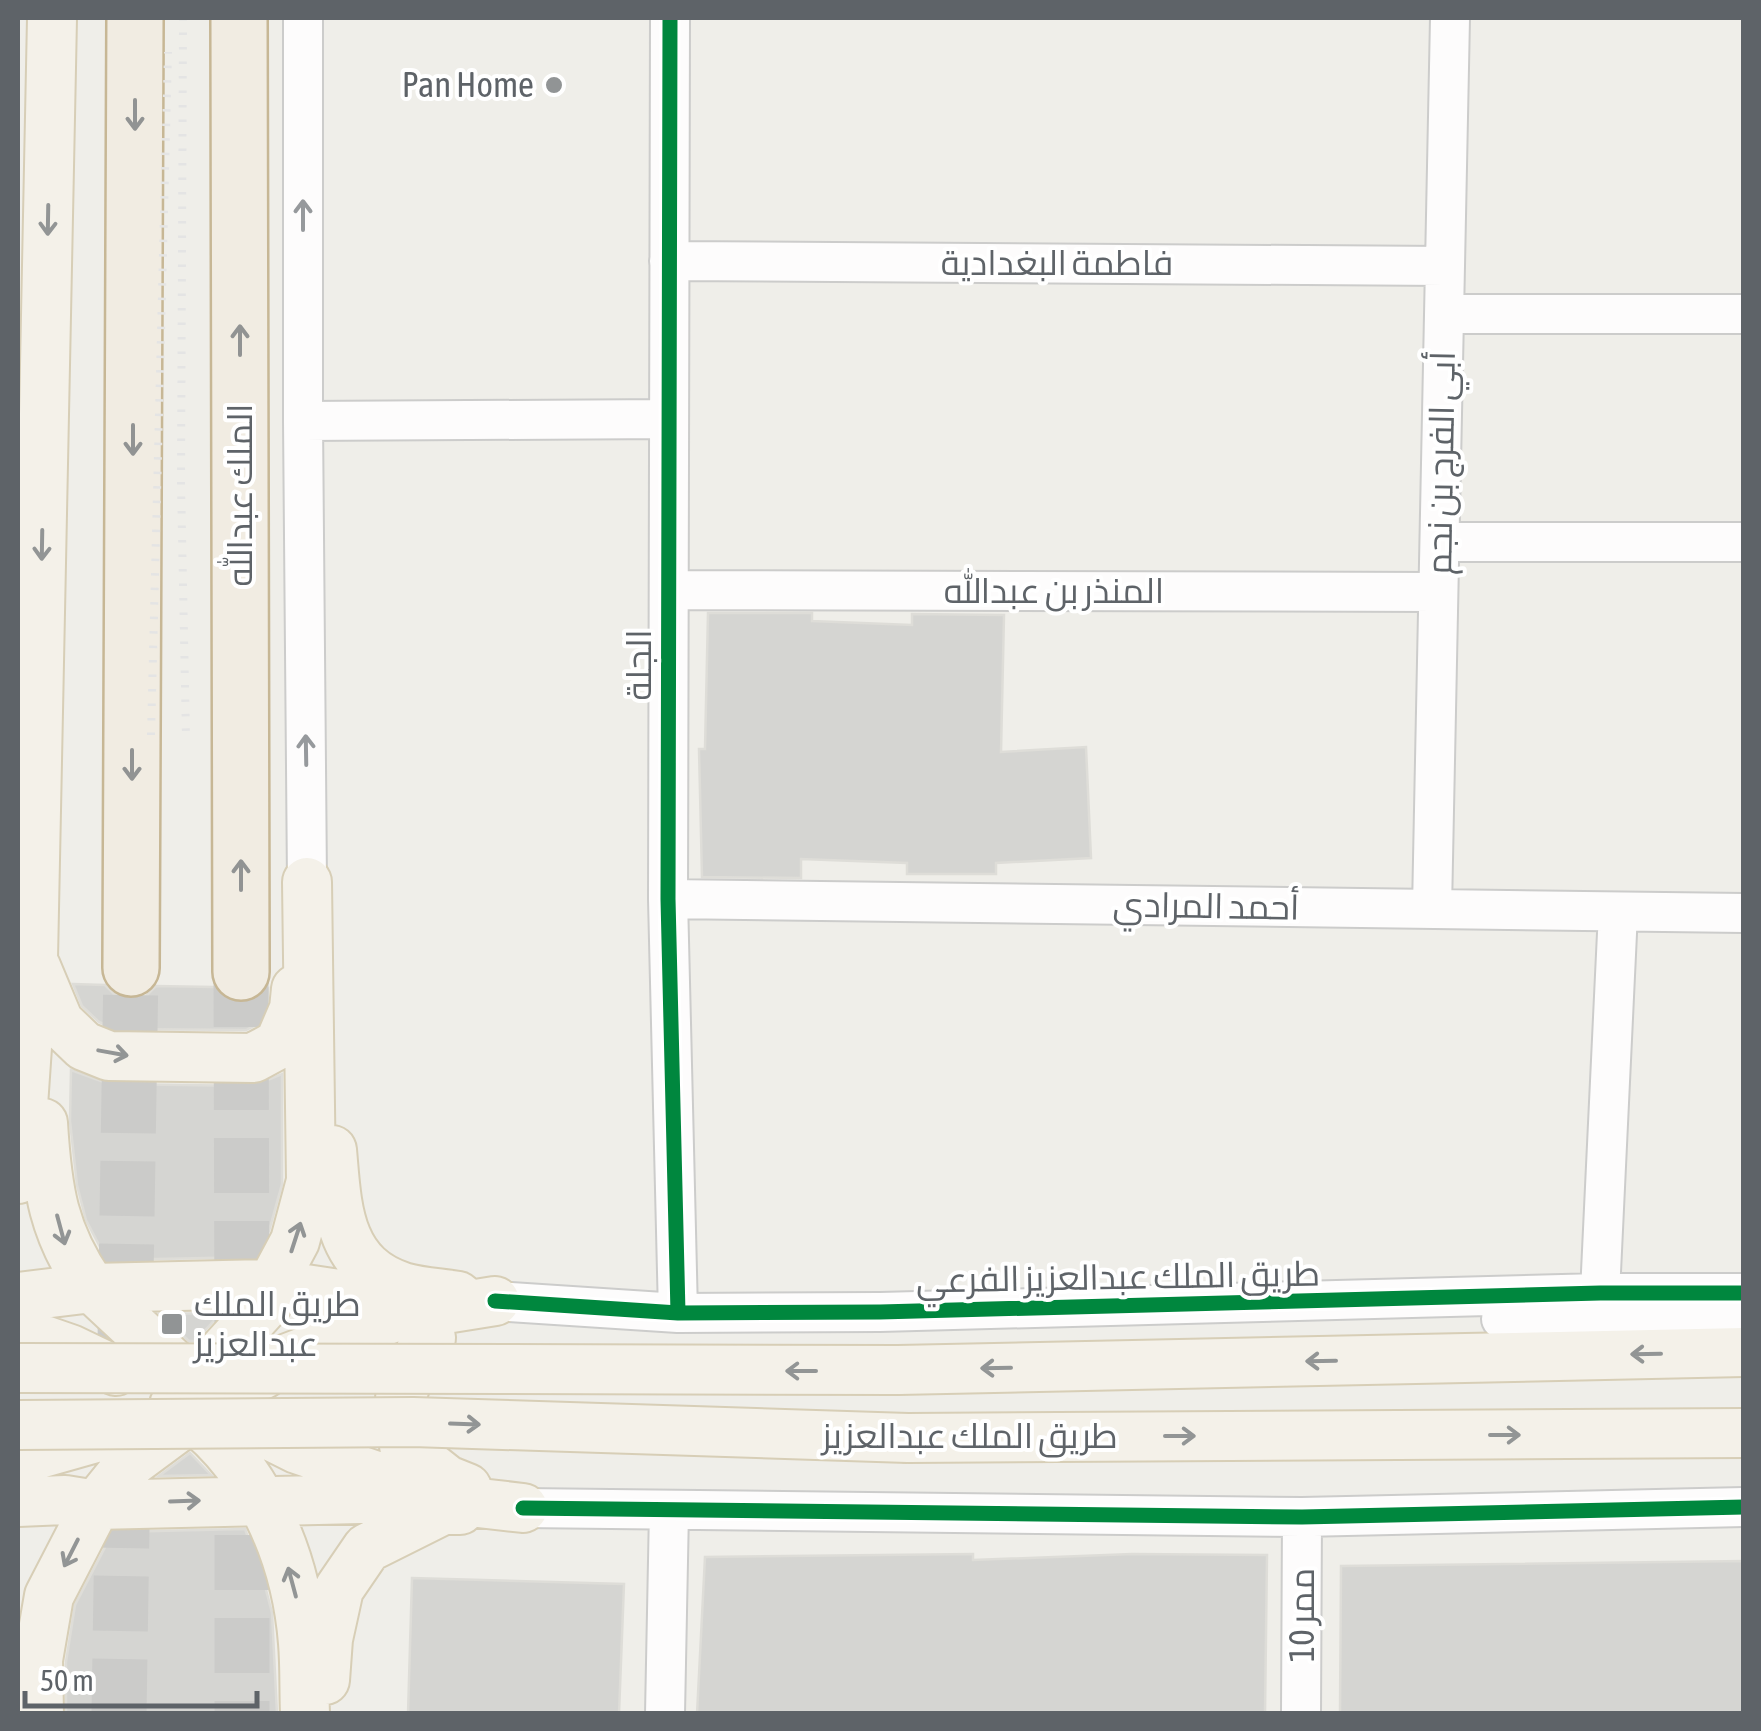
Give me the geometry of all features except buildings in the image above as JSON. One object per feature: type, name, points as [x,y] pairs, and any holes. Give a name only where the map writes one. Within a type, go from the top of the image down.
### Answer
[{"type":"highway","points":[[131,968],[135,18]]},
{"type":"highway","name":"الملك عبدالله","points":[[239,18],[242,972]]},
{"type":"main road","points":[[18,1179],[29,622],[52,18]]},
{"type":"main road","points":[[25,959],[59,1022],[84,1046],[110,1056],[253,1058],[278,1044],[294,1009],[307,882]]},
{"type":"main road","points":[[39,1714],[38,1660],[49,1596],[96,1504],[130,1463],[194,1402],[268,1302],[272,1284],[295,1241],[311,1181],[307,882]]},
{"type":"main road","points":[[307,882],[338,1220],[354,1252],[380,1276],[403,1287],[495,1301]]},
{"type":"main road","points":[[25,959],[46,1172],[64,1243],[92,1288],[194,1402],[279,1533],[299,1611],[305,1714]]},
{"type":"main road","points":[[18,1298],[92,1288],[272,1284],[372,1299],[495,1301]]},
{"type":"main road","points":[[18,1460],[122,1432],[343,1334],[394,1316],[495,1301]]},
{"type":"main road","points":[[495,1301],[425,1341],[400,1398],[404,1446],[447,1480],[523,1508]]},
{"type":"main road","points":[[18,1331],[102,1362],[297,1448],[444,1499]]},
{"type":"main road","name":"طريق الملك عبدالعزيز","points":[[18,1368],[898,1370],[1744,1352]]},
{"type":"main road","name":"طريق الملك عبدالعزيز","points":[[18,1424],[413,1422],[908,1438],[1744,1433]]},
{"type":"main road","points":[[18,1502],[444,1499],[523,1508]]},
{"type":"main road","points":[[322,1714],[328,1639],[340,1589],[367,1548],[443,1510],[523,1508]]},
{"type":"main road","points":[[18,1705],[18,1714]]},
{"type":"street","points":[[303,18],[307,882]]},
{"type":"street","name":"الجلة","points":[[670,18],[668,899],[678,1313]]},
{"type":"street","name":"أبي الفرج بن نجم","points":[[1432,909],[1450,18]]},
{"type":"street","name":"فاطمة البغدادية","points":[[669,261],[1445,266]]},
{"type":"street","points":[[1444,314],[1744,314]]},
{"type":"street","points":[[302,421],[669,419]]},
{"type":"street","points":[[1440,542],[1744,542]]},
{"type":"street","name":"المنذر بن عبدالله","points":[[669,590],[1438,592]]},
{"type":"street","name":"أحمد المرادي","points":[[668,899],[1744,913]]},
{"type":"street","points":[[1600,1293],[1618,912]]},
{"type":"street","name":"طريق الملك عبدالعزيز الفرعي","points":[[495,1301],[678,1313],[899,1312],[1744,1292]]},
{"type":"street","points":[[1428,1300],[1508,1320],[1744,1320]]},
{"type":"street","points":[[523,1508],[1302,1517],[1744,1507]]},
{"type":"street","points":[[665,1714],[669,1510]]},
{"type":"street","name":"ممر 10","points":[[1301,1714],[1302,1517]]},
{"type":"tunnel","points":[[119,1714],[131,968]]},
{"type":"tunnel","points":[[241,972],[242,1336]]},
{"type":"tunnel","points":[[242,1452],[242,1714]]},
{"type":"railway","points":[[183,18],[181,483],[186,737]]},
{"type":"railway","points":[[151,735],[168,52]]},
{"type":"cycle path","points":[[670,18],[668,899],[678,1313]]},
{"type":"cycle path","points":[[495,1301],[678,1313],[880,1312],[1600,1293],[1744,1293]]},
{"type":"cycle path","points":[[523,1508],[1302,1517],[1744,1507]]},
{"type":"place","name":"Pan Home","points":[[554,85]]},
{"type":"place","name":"طريق الملك عبدالعزيز","points":[[172,1324]]}]
